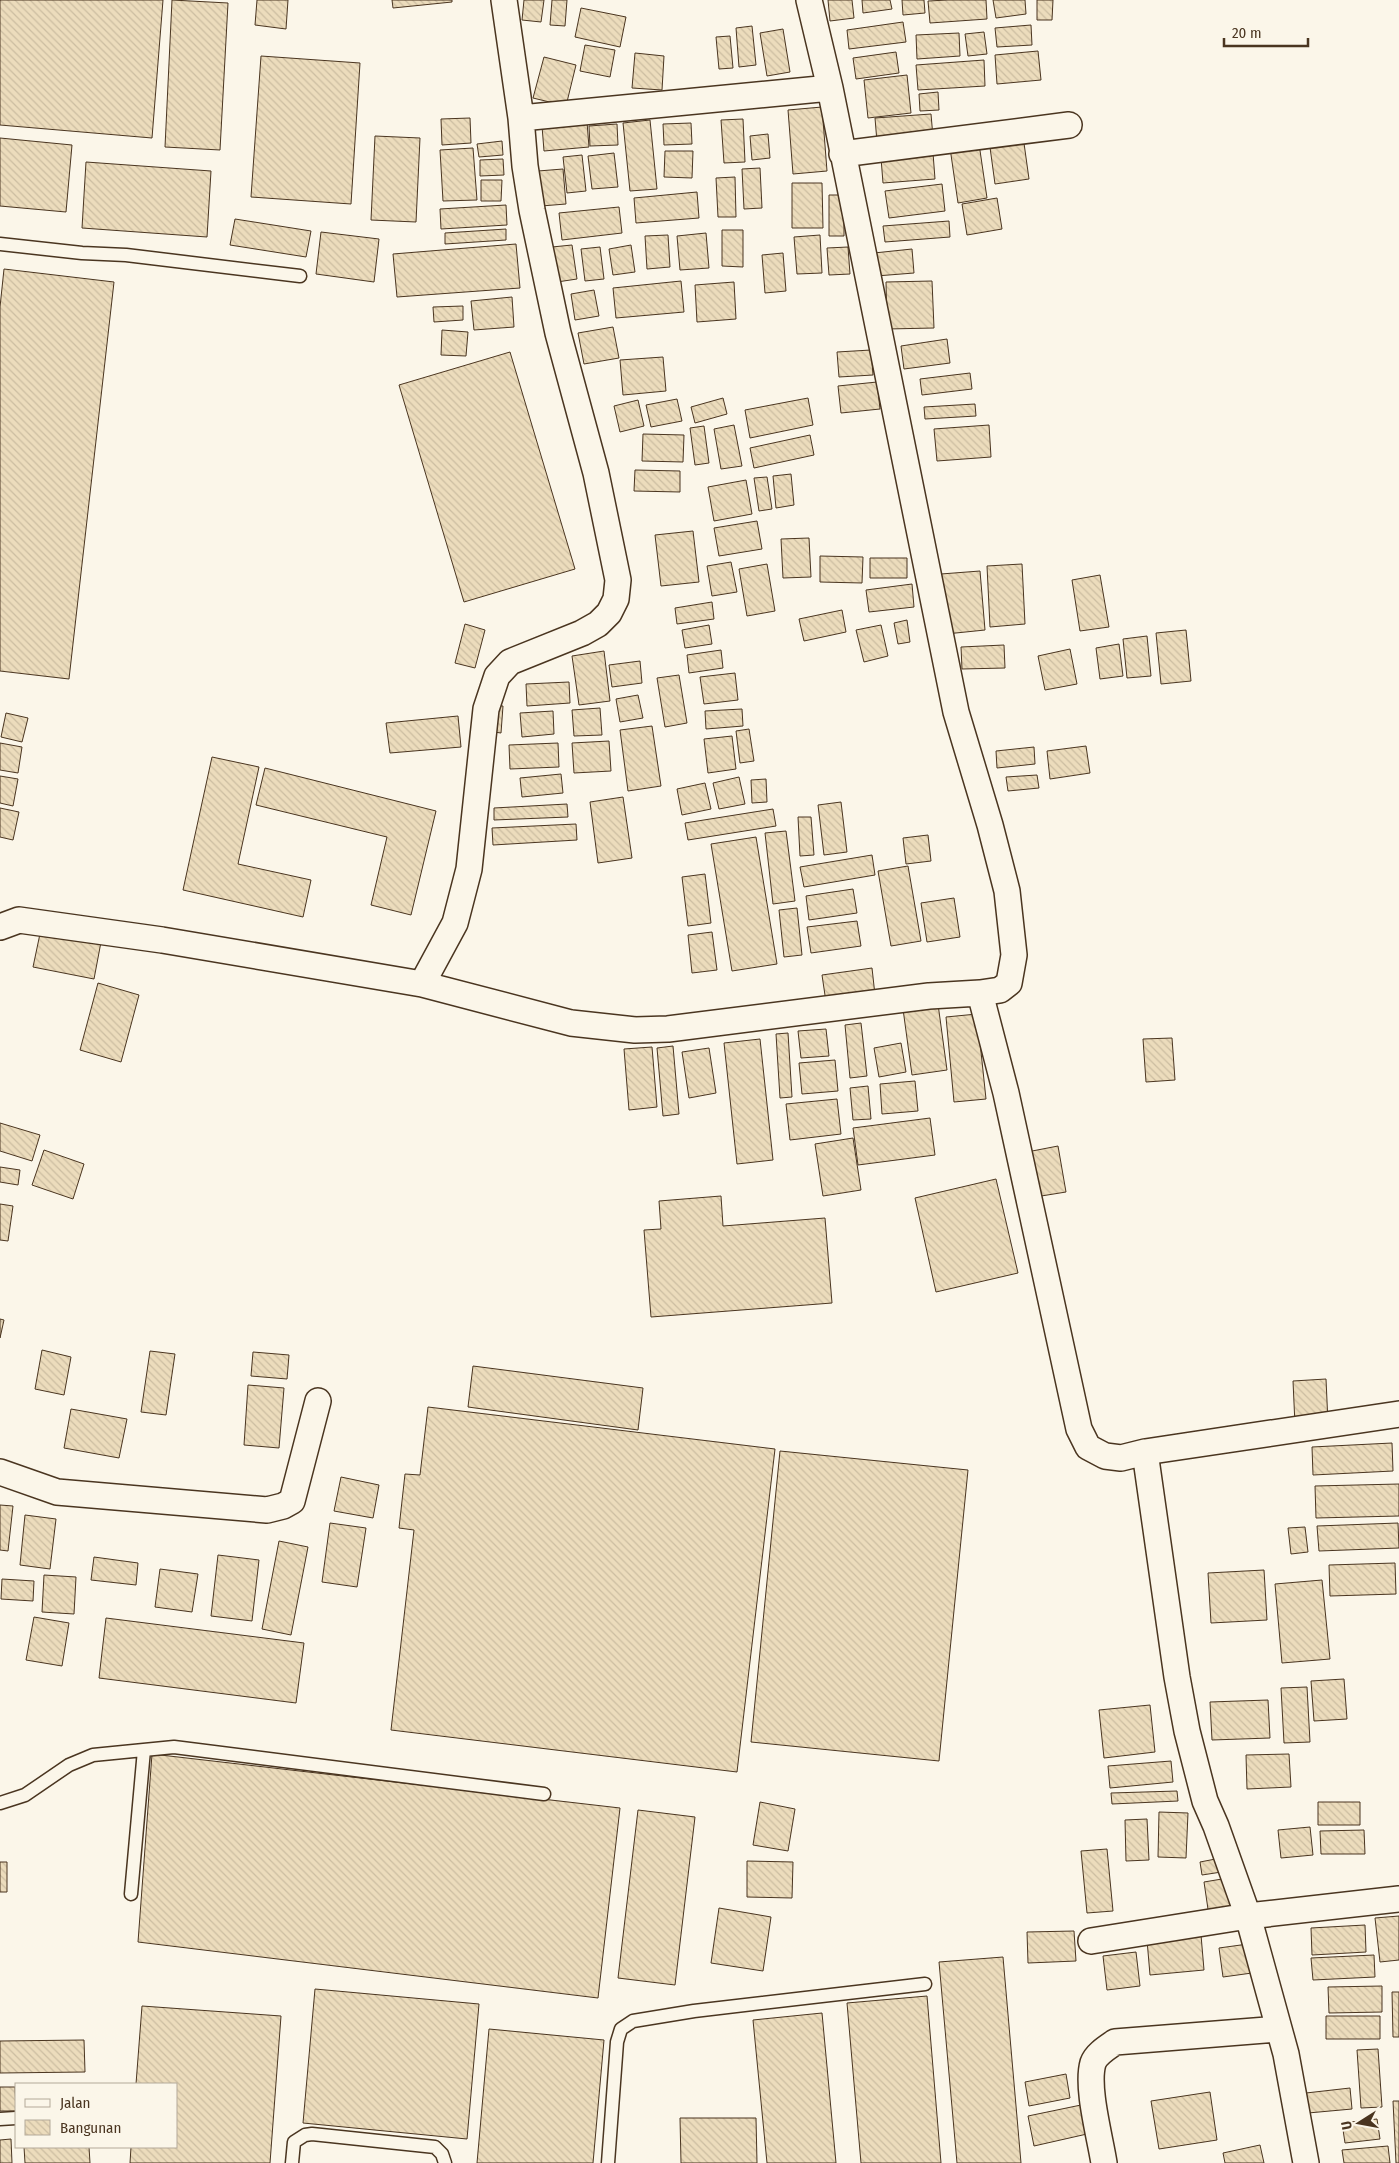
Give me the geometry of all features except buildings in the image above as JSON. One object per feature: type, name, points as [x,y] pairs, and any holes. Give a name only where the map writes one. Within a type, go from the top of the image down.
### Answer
[{"type":"street","points":[[422,984],[455,923],[469,870],[486,709],[497,676],[510,662],[582,633],[598,624],[609,612],[616,599],[618,580],[596,473],[558,333],[532,210],[504,0]]},
{"type":"street","points":[[0,927],[19,920],[162,940],[422,984],[571,1023],[635,1030],[668,1029],[929,996],[980,993],[1000,990],[1009,983],[1014,955],[1007,891],[990,825],[956,712],[830,88],[809,0]]},
{"type":"street","points":[[521,118],[830,88]]},
{"type":"street","points":[[842,154],[1069,125]]},
{"type":"street","points":[[980,993],[1006,1093],[1079,1429],[1088,1447],[1105,1456],[1121,1458],[1146,1452],[1399,1414]]},
{"type":"street","points":[[0,1472],[57,1492],[267,1510],[283,1506],[292,1501],[318,1401]]},
{"type":"street","points":[[1146,1452],[1176,1667],[1187,1731],[1205,1801],[1216,1826],[1248,1916],[1280,2029],[1306,2163]]},
{"type":"street","points":[[1091,1941],[1248,1916],[1399,1900]]},
{"type":"street","points":[[1104,2163],[1091,2084],[1094,2062],[1105,2049],[1115,2042],[1280,2029]]},
{"type":"lane","points":[[0,244],[82,253],[126,254],[300,276]]},
{"type":"lane","points":[[0,1803],[26,1795],[69,1765],[93,1754],[174,1747],[544,1794]]},
{"type":"lane","points":[[131,1894],[144,1750]]},
{"type":"lane","points":[[608,2163],[617,2042],[620,2029],[633,2022],[694,2011],[925,1984]]},
{"type":"lane","points":[[0,2119],[15,2118]]},
{"type":"lane","points":[[292,2163],[294,2142],[312,2134],[435,2147],[442,2154],[445,2163]]}]
